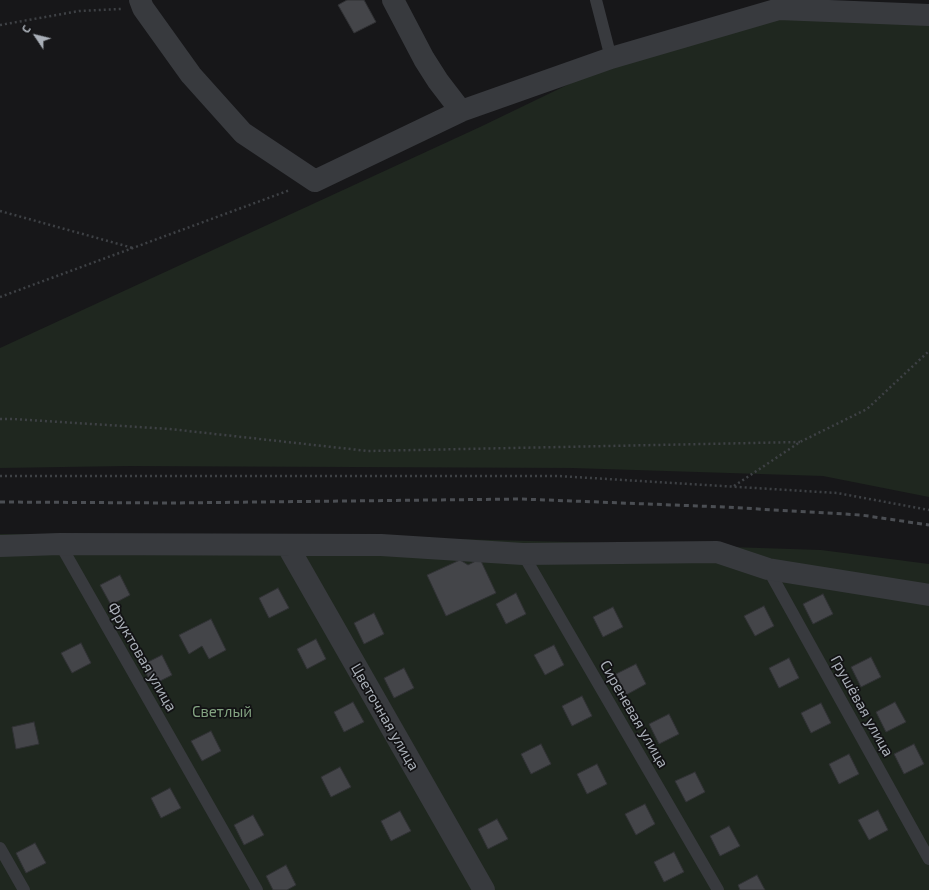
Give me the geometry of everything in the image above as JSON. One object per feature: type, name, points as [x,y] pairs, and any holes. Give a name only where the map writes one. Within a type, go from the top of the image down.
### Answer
[{"type":"street","points":[[393,0],[424,59],[438,81],[461,111]]},
{"type":"street","points":[[142,4],[191,75],[242,134],[315,181],[461,111],[611,58],[779,9],[929,15]]},
{"type":"street","points":[[0,546],[60,544],[381,545],[523,554],[717,552],[768,569],[929,595]]},
{"type":"street","name":"Цветочная улица","points":[[287,545],[484,890]]},
{"type":"lane","points":[[596,0],[611,58]]},
{"type":"lane","name":"Фруктовая улица","points":[[60,544],[257,890]]},
{"type":"lane","name":"Сиреневая улица","points":[[523,554],[718,890]]},
{"type":"lane","name":"Грушёвая улица","points":[[768,569],[929,859]]},
{"type":"lane","points":[[0,848],[24,890]]},
{"type":"path","points":[[0,25],[79,11],[142,4]]},
{"type":"path","points":[[0,297],[315,181]]},
{"type":"path","points":[[0,211],[133,248]]},
{"type":"path","points":[[734,487],[800,442],[867,409],[929,351]]},
{"type":"path","points":[[0,419],[170,429],[368,451],[800,442]]},
{"type":"path","points":[[0,476],[558,476],[837,493],[929,510]]},
{"type":"green space","points":[[771,13],[929,20],[929,497],[823,476],[572,468],[127,466],[0,468],[0,348],[480,127],[594,72]]},
{"type":"green space","name":"Светлый","points":[[0,534],[296,535],[609,543],[821,550],[929,564],[929,890],[0,890]]},
{"type":"building","points":[[347,0],[364,0],[376,22],[354,33],[338,5]]},
{"type":"building","points":[[480,559],[496,593],[446,616],[427,575],[460,560],[468,565]]},
{"type":"building","points":[[120,575],[130,595],[111,605],[100,585]]},
{"type":"building","points":[[278,588],[289,608],[269,618],[259,598]]},
{"type":"building","points":[[516,593],[526,614],[506,624],[496,604]]},
{"type":"building","points":[[823,594],[833,614],[813,624],[803,604]]},
{"type":"building","points":[[764,606],[774,626],[755,636],[744,616]]},
{"type":"building","points":[[613,607],[623,627],[603,637],[593,617]]},
{"type":"building","points":[[374,613],[384,634],[364,644],[354,623]]},
{"type":"building","points":[[211,619],[226,650],[209,659],[202,646],[189,654],[179,635]]},
{"type":"building","points":[[316,639],[326,659],[307,669],[297,649]]},
{"type":"building","points":[[81,643],[91,663],[72,673],[61,653]]},
{"type":"building","points":[[554,645],[564,665],[545,675],[534,655]]},
{"type":"building","points":[[162,655],[172,675],[152,685],[142,665]]},
{"type":"building","points":[[871,657],[881,677],[861,687],[851,667]]},
{"type":"building","points":[[789,658],[799,678],[779,688],[769,668]]},
{"type":"building","points":[[636,664],[646,684],[626,695],[616,674]]},
{"type":"building","points":[[404,668],[414,688],[394,698],[384,678]]},
{"type":"building","points":[[582,696],[592,716],[572,726],[562,706]]},
{"type":"building","points":[[353,702],[364,722],[344,732],[334,712]]},
{"type":"building","points":[[895,702],[906,722],[886,732],[876,712]]},
{"type":"building","points":[[821,703],[831,723],[811,733],[801,713]]},
{"type":"building","points":[[669,714],[679,734],[659,744],[649,724]]},
{"type":"building","points":[[34,722],[39,744],[16,749],[12,727]]},
{"type":"building","points":[[211,731],[221,751],[202,761],[191,741]]},
{"type":"building","points":[[541,744],[551,764],[531,774],[521,754]]},
{"type":"building","points":[[914,744],[924,764],[904,774],[894,754]]},
{"type":"building","points":[[849,754],[859,774],[839,784],[829,764]]},
{"type":"building","points":[[597,764],[607,784],[587,794],[577,774]]},
{"type":"building","points":[[340,767],[351,787],[331,797],[321,777]]},
{"type":"building","points":[[695,772],[705,792],[686,802],[675,781]]},
{"type":"building","points":[[170,788],[181,808],[161,818],[151,798]]},
{"type":"building","points":[[645,804],[655,824],[636,835],[625,814]]},
{"type":"building","points":[[878,810],[888,830],[869,840],[858,820]]},
{"type":"building","points":[[400,811],[411,831],[391,841],[381,821]]},
{"type":"building","points":[[253,815],[264,835],[244,845],[234,825]]},
{"type":"building","points":[[497,819],[508,839],[488,849],[478,829]]},
{"type":"building","points":[[729,826],[740,846],[720,856],[710,836]]},
{"type":"building","points":[[35,843],[46,863],[26,873],[16,853]]},
{"type":"building","points":[[674,852],[684,872],[664,882],[654,862]]},
{"type":"building","points":[[286,865],[296,885],[287,890],[273,890],[266,876]]},
{"type":"building","points":[[757,875],[765,890],[740,890],[738,885]]},
{"type":"railway","points":[[0,502],[171,503],[521,499],[724,507],[861,515],[929,525]]}]
